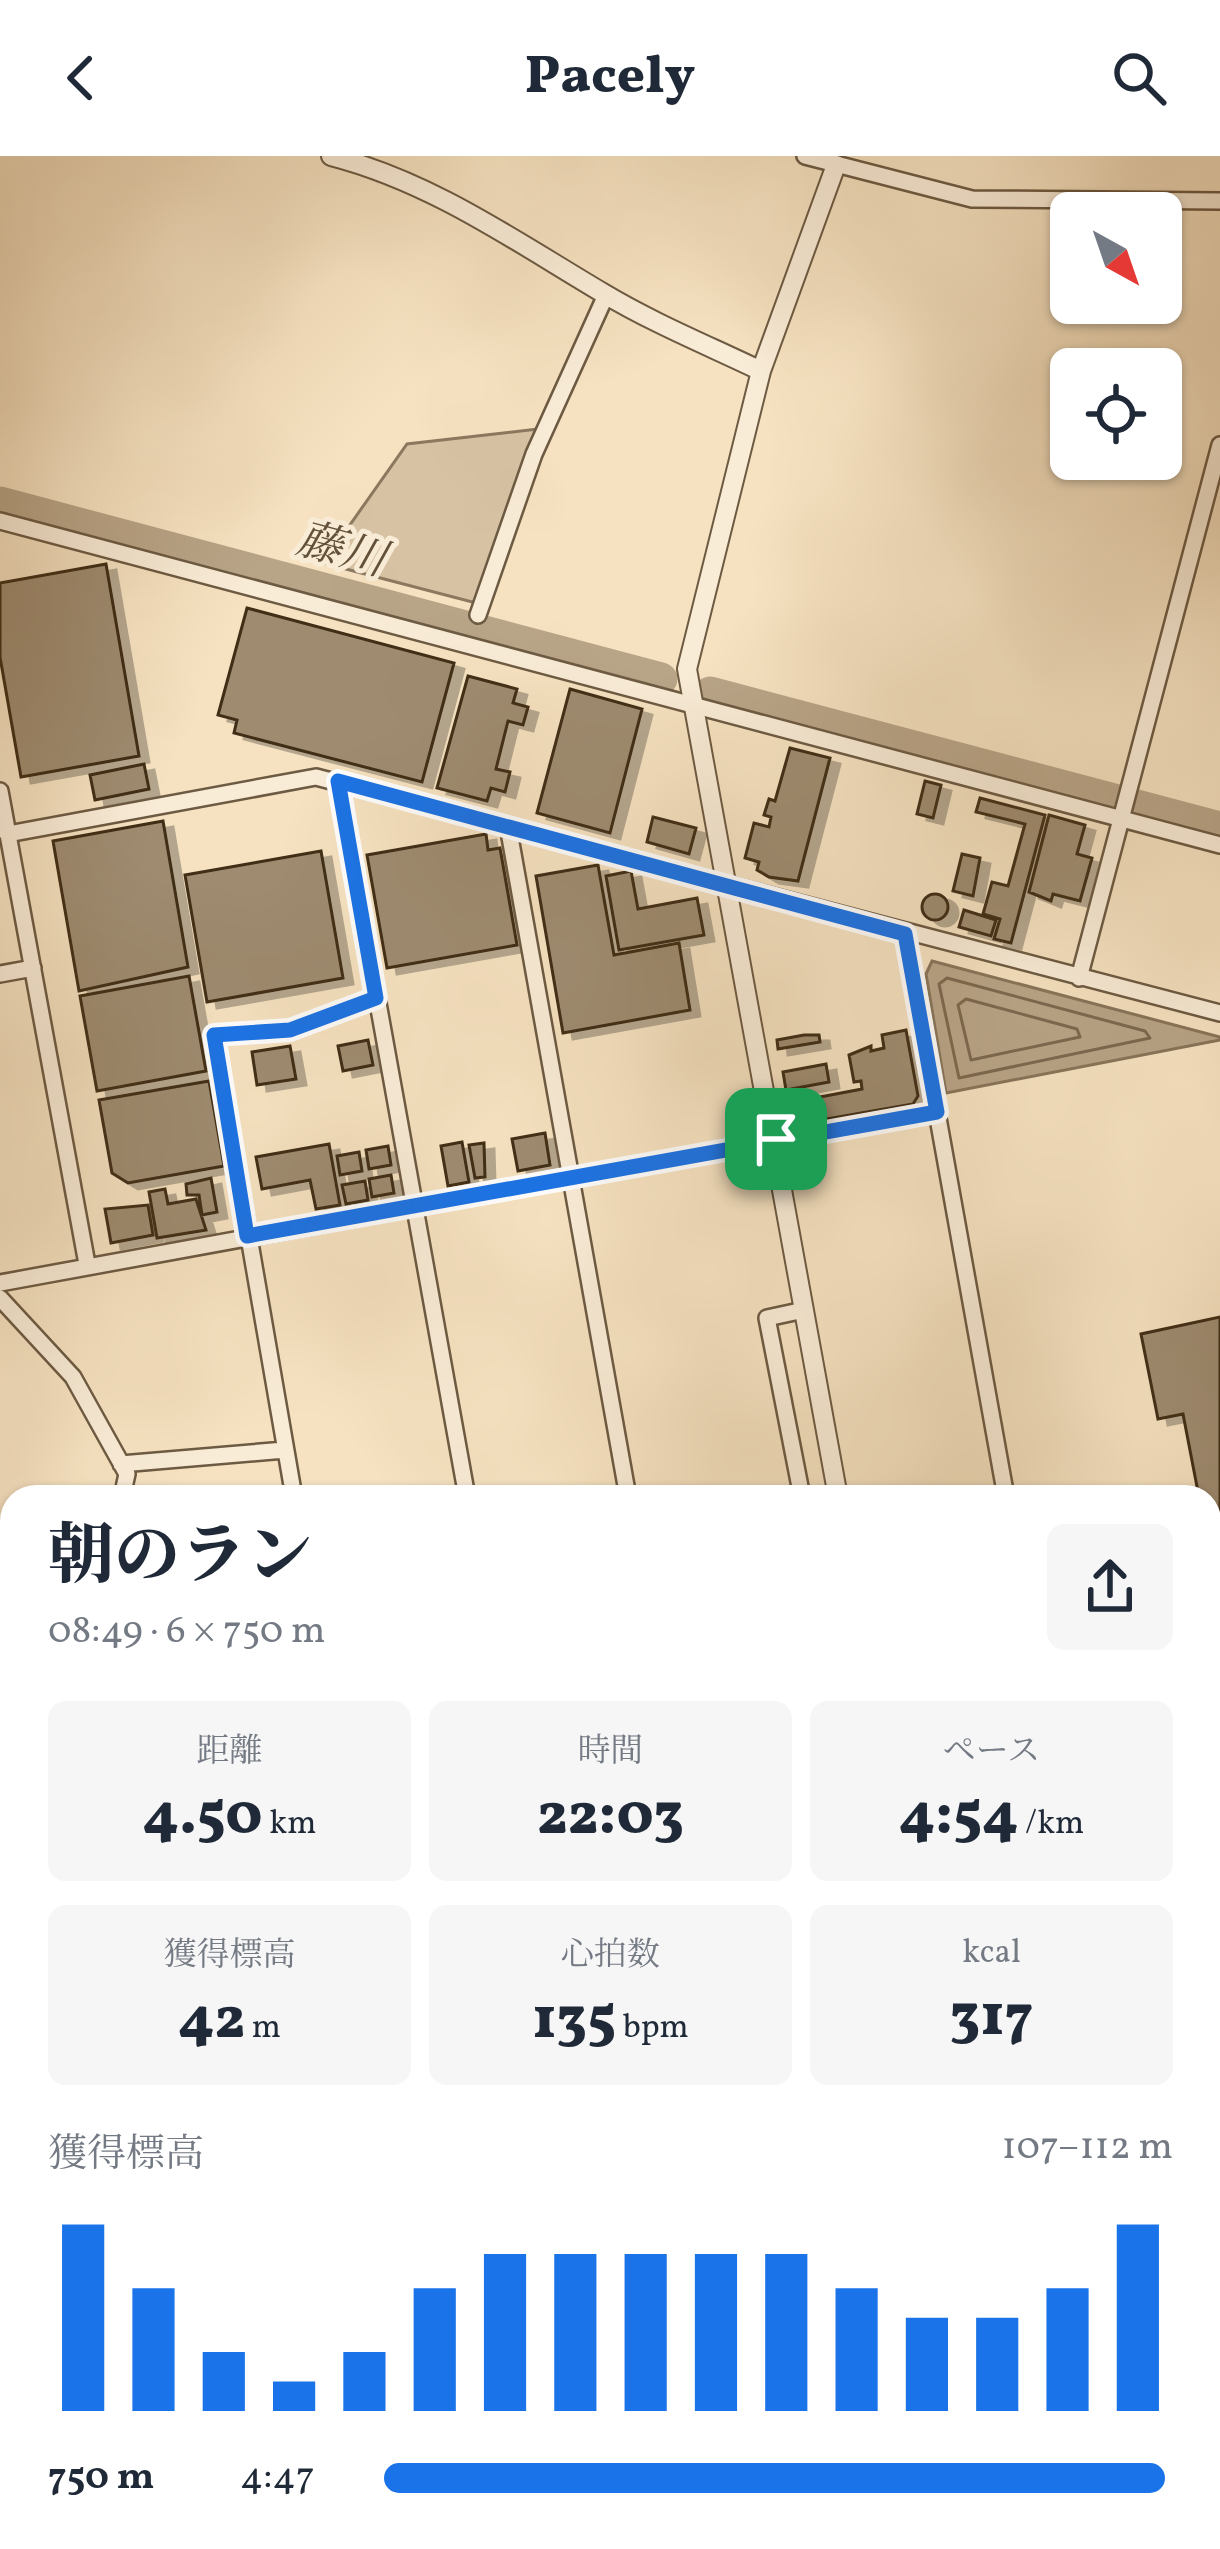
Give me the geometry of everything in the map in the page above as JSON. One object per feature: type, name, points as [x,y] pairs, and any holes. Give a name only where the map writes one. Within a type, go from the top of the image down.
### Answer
[{"type":"street","points":[[331,156],[364,165],[490,221],[606,296],[761,371]]},
{"type":"street","points":[[805,156],[838,160],[972,199],[1220,201]]},
{"type":"street","points":[[836,1485],[776,1139],[691,707],[688,657],[761,371],[838,160]]},
{"type":"street","points":[[478,615],[534,454],[606,296]]},
{"type":"street","points":[[1079,978],[1220,445]]},
{"type":"street","points":[[0,521],[1220,845]]},
{"type":"street","points":[[4,831],[316,777],[1220,1013]]},
{"type":"street","points":[[338,781],[465,1485]]},
{"type":"street","points":[[0,791],[87,1264]]},
{"type":"street","points":[[508,826],[626,1485]]},
{"type":"street","points":[[905,934],[1004,1485]]},
{"type":"street","points":[[0,974],[33,968]]},
{"type":"street","points":[[292,1485],[214,1035],[290,1030],[376,998]]},
{"type":"street","points":[[0,1283],[937,1112]]},
{"type":"street","points":[[0,1298],[73,1377],[127,1474],[125,1485]]},
{"type":"street","points":[[800,1485],[767,1318],[804,1310]]},
{"type":"street","points":[[121,1464],[285,1450]]},
{"type":"shaded area","points":[[538,429],[476,603],[323,563],[407,444]]},
{"type":"water","points":[[932,961],[1220,1040],[946,1093],[926,974]]},
{"type":"building","points":[[106,564],[139,756],[21,777],[0,657],[0,583]]},
{"type":"building","points":[[247,608],[454,663],[422,782],[234,733],[237,720],[218,715]]},
{"type":"building","points":[[468,676],[517,689],[513,703],[528,707],[523,725],[508,721],[496,769],[510,772],[505,792],[491,788],[487,801],[437,788]]},
{"type":"building","points":[[570,689],[642,709],[610,833],[537,813]]},
{"type":"building","points":[[790,748],[830,758],[798,881],[769,877],[757,870],[759,862],[745,858],[754,823],[769,827],[771,817],[764,815],[769,799],[775,801]]},
{"type":"building","points":[[144,764],[149,789],[95,800],[90,775]]},
{"type":"building","points":[[925,781],[941,785],[933,818],[917,814]]},
{"type":"building","points":[[980,798],[1045,815],[1011,943],[994,939],[1000,919],[983,914],[992,882],[1008,886],[1025,824],[976,812]]},
{"type":"building","points":[[1049,815],[1085,825],[1077,854],[1092,858],[1080,901],[1053,894],[1051,901],[1029,892]]},
{"type":"building","points":[[653,817],[696,828],[689,854],[647,842]]},
{"type":"building","points":[[163,821],[188,967],[79,991],[53,841]]},
{"type":"building","points":[[486,834],[488,850],[500,848],[517,945],[387,968],[367,855]]},
{"type":"building","points":[[321,851],[343,978],[207,1002],[185,875]]},
{"type":"building","points":[[962,854],[980,858],[973,896],[953,891]]},
{"type":"building","points":[[598,865],[614,955],[679,943],[690,1010],[563,1033],[536,876]]},
{"type":"building","points":[[631,871],[638,909],[697,898],[704,935],[619,950],[606,876]]},
{"type":"building","points":[[935,894],[948,907],[935,920],[922,907]]},
{"type":"building","points":[[964,910],[996,920],[991,936],[959,927]]},
{"type":"building","points":[[189,976],[206,1071],[97,1091],[80,996]]},
{"type":"building","points":[[906,1030],[918,1096],[913,1104],[798,1124],[794,1102],[862,1089],[861,1081],[854,1082],[849,1055],[871,1046],[871,1051],[884,1048],[882,1035]]},
{"type":"building","points":[[819,1035],[820,1042],[778,1049],[777,1040]]},
{"type":"building","points":[[368,1040],[373,1065],[343,1071],[338,1046]]},
{"type":"building","points":[[290,1046],[296,1079],[257,1085],[252,1052]]},
{"type":"building","points":[[826,1064],[829,1082],[786,1090],[783,1072]]},
{"type":"building","points":[[209,1081],[224,1166],[128,1183],[112,1173],[99,1100]]},
{"type":"building","points":[[545,1133],[550,1165],[518,1171],[512,1139]]},
{"type":"building","points":[[462,1142],[469,1182],[448,1186],[441,1146]]},
{"type":"building","points":[[484,1143],[485,1177],[475,1178],[469,1145]]},
{"type":"building","points":[[329,1144],[340,1205],[316,1209],[310,1180],[262,1189],[256,1157]]},
{"type":"building","points":[[388,1146],[391,1165],[369,1169],[366,1150]]},
{"type":"building","points":[[359,1152],[362,1171],[340,1175],[337,1156]]},
{"type":"building","points":[[391,1175],[394,1193],[372,1197],[369,1179]]},
{"type":"building","points":[[211,1178],[217,1212],[202,1215],[199,1195],[187,1195],[186,1184]]},
{"type":"building","points":[[365,1181],[368,1200],[346,1204],[342,1185]]},
{"type":"building","points":[[165,1189],[168,1204],[196,1199],[206,1230],[157,1238],[149,1192]]},
{"type":"building","points":[[148,1205],[153,1235],[111,1243],[105,1209]]},
{"type":"building","points":[[1220,1317],[1220,1485],[1197,1485],[1183,1414],[1158,1419],[1141,1334]]},
{"type":"waterway","name":"藤川","points":[[0,503],[661,679]]},
{"type":"waterway","name":"藤川","points":[[710,693],[1220,828]]},
{"type":"route","points":[[338,781],[905,934],[937,1112],[776,1139],[247,1236],[214,1035],[290,1030],[376,998],[338,781]]}]
